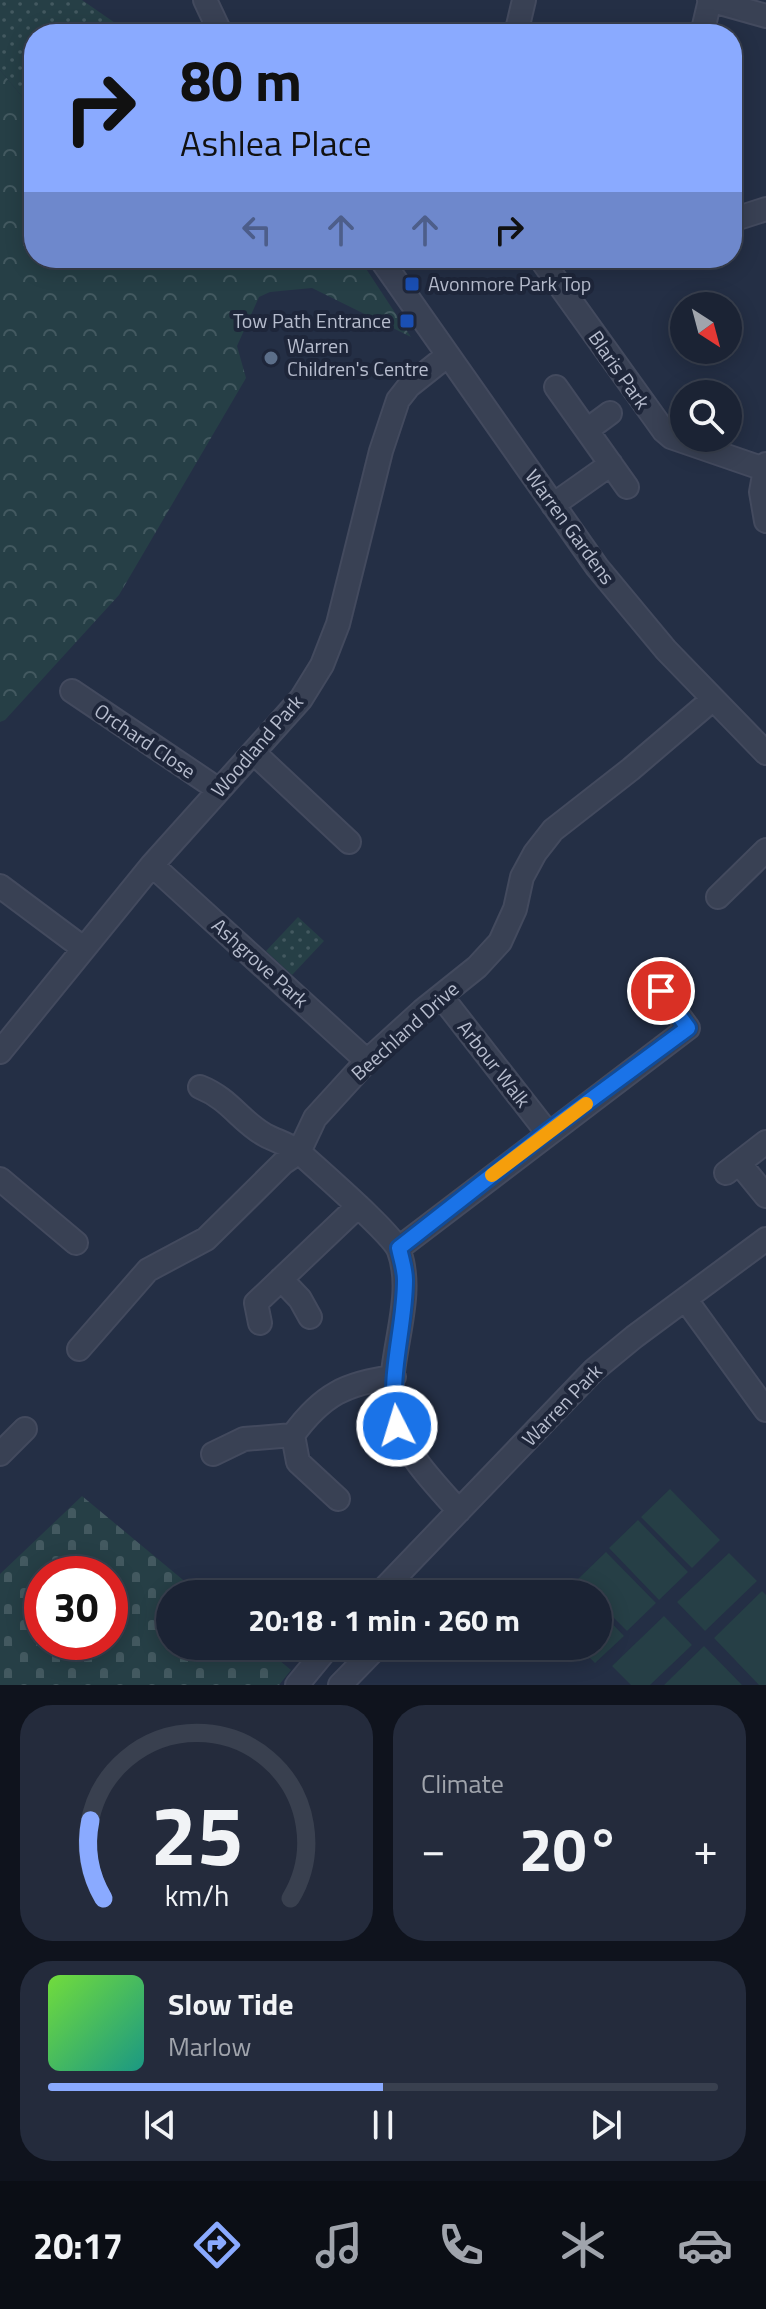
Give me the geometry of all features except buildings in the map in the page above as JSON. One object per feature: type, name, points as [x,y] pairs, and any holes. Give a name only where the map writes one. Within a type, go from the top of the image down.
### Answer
[{"type":"street","points":[[205,0],[216,24]]},
{"type":"street","points":[[518,24],[524,0]]},
{"type":"street","points":[[704,24],[710,0],[766,16]]},
{"type":"street","points":[[742,217],[766,209]]},
{"type":"street","name":"Warren Gardens","points":[[387,268],[597,567],[713,699],[766,753]]},
{"type":"street","name":"Blaris Park","points":[[547,268],[664,431],[671,437],[765,467]]},
{"type":"street","name":"Woodland Park","points":[[0,1052],[152,865],[301,699],[322,665],[338,624],[381,451],[398,400],[409,386],[448,355]]},
{"type":"street","points":[[556,387],[627,487]]},
{"type":"street","points":[[587,430],[610,413]]},
{"type":"street","points":[[553,505],[611,464]]},
{"type":"street","points":[[765,467],[761,492],[766,521]]},
{"type":"street","name":"Orchard Close","points":[[72,691],[219,790]]},
{"type":"street","name":"Beechland Drive","points":[[79,1349],[148,1270],[206,1239],[283,1163],[299,1152],[315,1118],[367,1061],[477,967],[500,942],[515,909],[522,877],[553,830],[713,699]]},
{"type":"street","points":[[254,753],[349,842]]},
{"type":"street","points":[[718,897],[766,850]]},
{"type":"street","name":"Ashgrove Park","points":[[152,865],[367,1061]]},
{"type":"street","points":[[0,886],[83,948]]},
{"type":"street","points":[[399,1248],[547,1132],[688,1028],[661,991]]},
{"type":"street","name":"Arbour Walk","points":[[441,996],[547,1132]]},
{"type":"street","points":[[200,1087],[217,1094],[265,1135],[299,1152],[399,1248],[405,1276],[394,1377],[393,1407],[397,1426],[411,1452],[459,1511]]},
{"type":"street","points":[[766,1142],[732,1168],[766,1196]]},
{"type":"street","points":[[0,1179],[76,1243]]},
{"type":"street","points":[[260,1323],[256,1303],[357,1207]]},
{"type":"street","name":"Warren Park","points":[[392,1580],[594,1370],[766,1239]]},
{"type":"street","points":[[281,1279],[300,1299],[310,1317]]},
{"type":"street","points":[[686,1300],[766,1410]]},
{"type":"street","points":[[338,1499],[298,1462],[293,1435],[322,1401],[360,1381],[394,1377]]},
{"type":"street","points":[[0,1454],[25,1429]]},
{"type":"street","points":[[213,1454],[244,1439],[293,1435]]},
{"type":"street","points":[[297,1685],[318,1660]]},
{"type":"street","points":[[359,1660],[362,1663]]},
{"type":"street","points":[[340,1685],[365,1660]]},
{"type":"green space","points":[[0,0],[82,0],[117,24],[24,24],[24,99],[0,70]]},
{"type":"green space","points":[[0,70],[24,99],[24,268],[366,268],[411,337],[312,288],[270,292],[259,297],[237,346],[246,378],[119,595],[0,722]]},
{"type":"green space","points":[[298,917],[324,941],[292,975],[266,951]]},
{"type":"green space","points":[[670,1489],[720,1540],[692,1568],[641,1517]]},
{"type":"green space","points":[[82,1496],[183,1580],[156,1580],[156,1660],[279,1660],[291,1670],[279,1685],[0,1685],[0,1574]]},
{"type":"green space","points":[[638,1520],[688,1572],[659,1600],[609,1548]]},
{"type":"green space","points":[[606,1552],[656,1603],[627,1631],[612,1616],[612,1580],[577,1580]]},
{"type":"green space","points":[[729,1553],[757,1581],[705,1631],[677,1602]]},
{"type":"green space","points":[[762,1591],[766,1595],[766,1685],[759,1685],[714,1638]]},
{"type":"green space","points":[[664,1616],[692,1645],[650,1685],[631,1685],[612,1666]]},
{"type":"green space","points":[[612,1624],[624,1636],[612,1647]]},
{"type":"green space","points":[[704,1646],[742,1685],[664,1685]]},
{"type":"slow traffic","points":[[492,1175],[586,1104]]},
{"type":"place","name":"Avonmore Park Top","points":[[412,284]]},
{"type":"place","name":"Tow Path Entrance","points":[[407,321]]},
{"type":"place","name":"Warren Children's Centre","points":[[271,358]]},
{"type":"route","points":[[397,1426],[393,1407],[394,1377],[405,1276],[399,1248],[547,1132],[688,1028],[661,991]]}]
